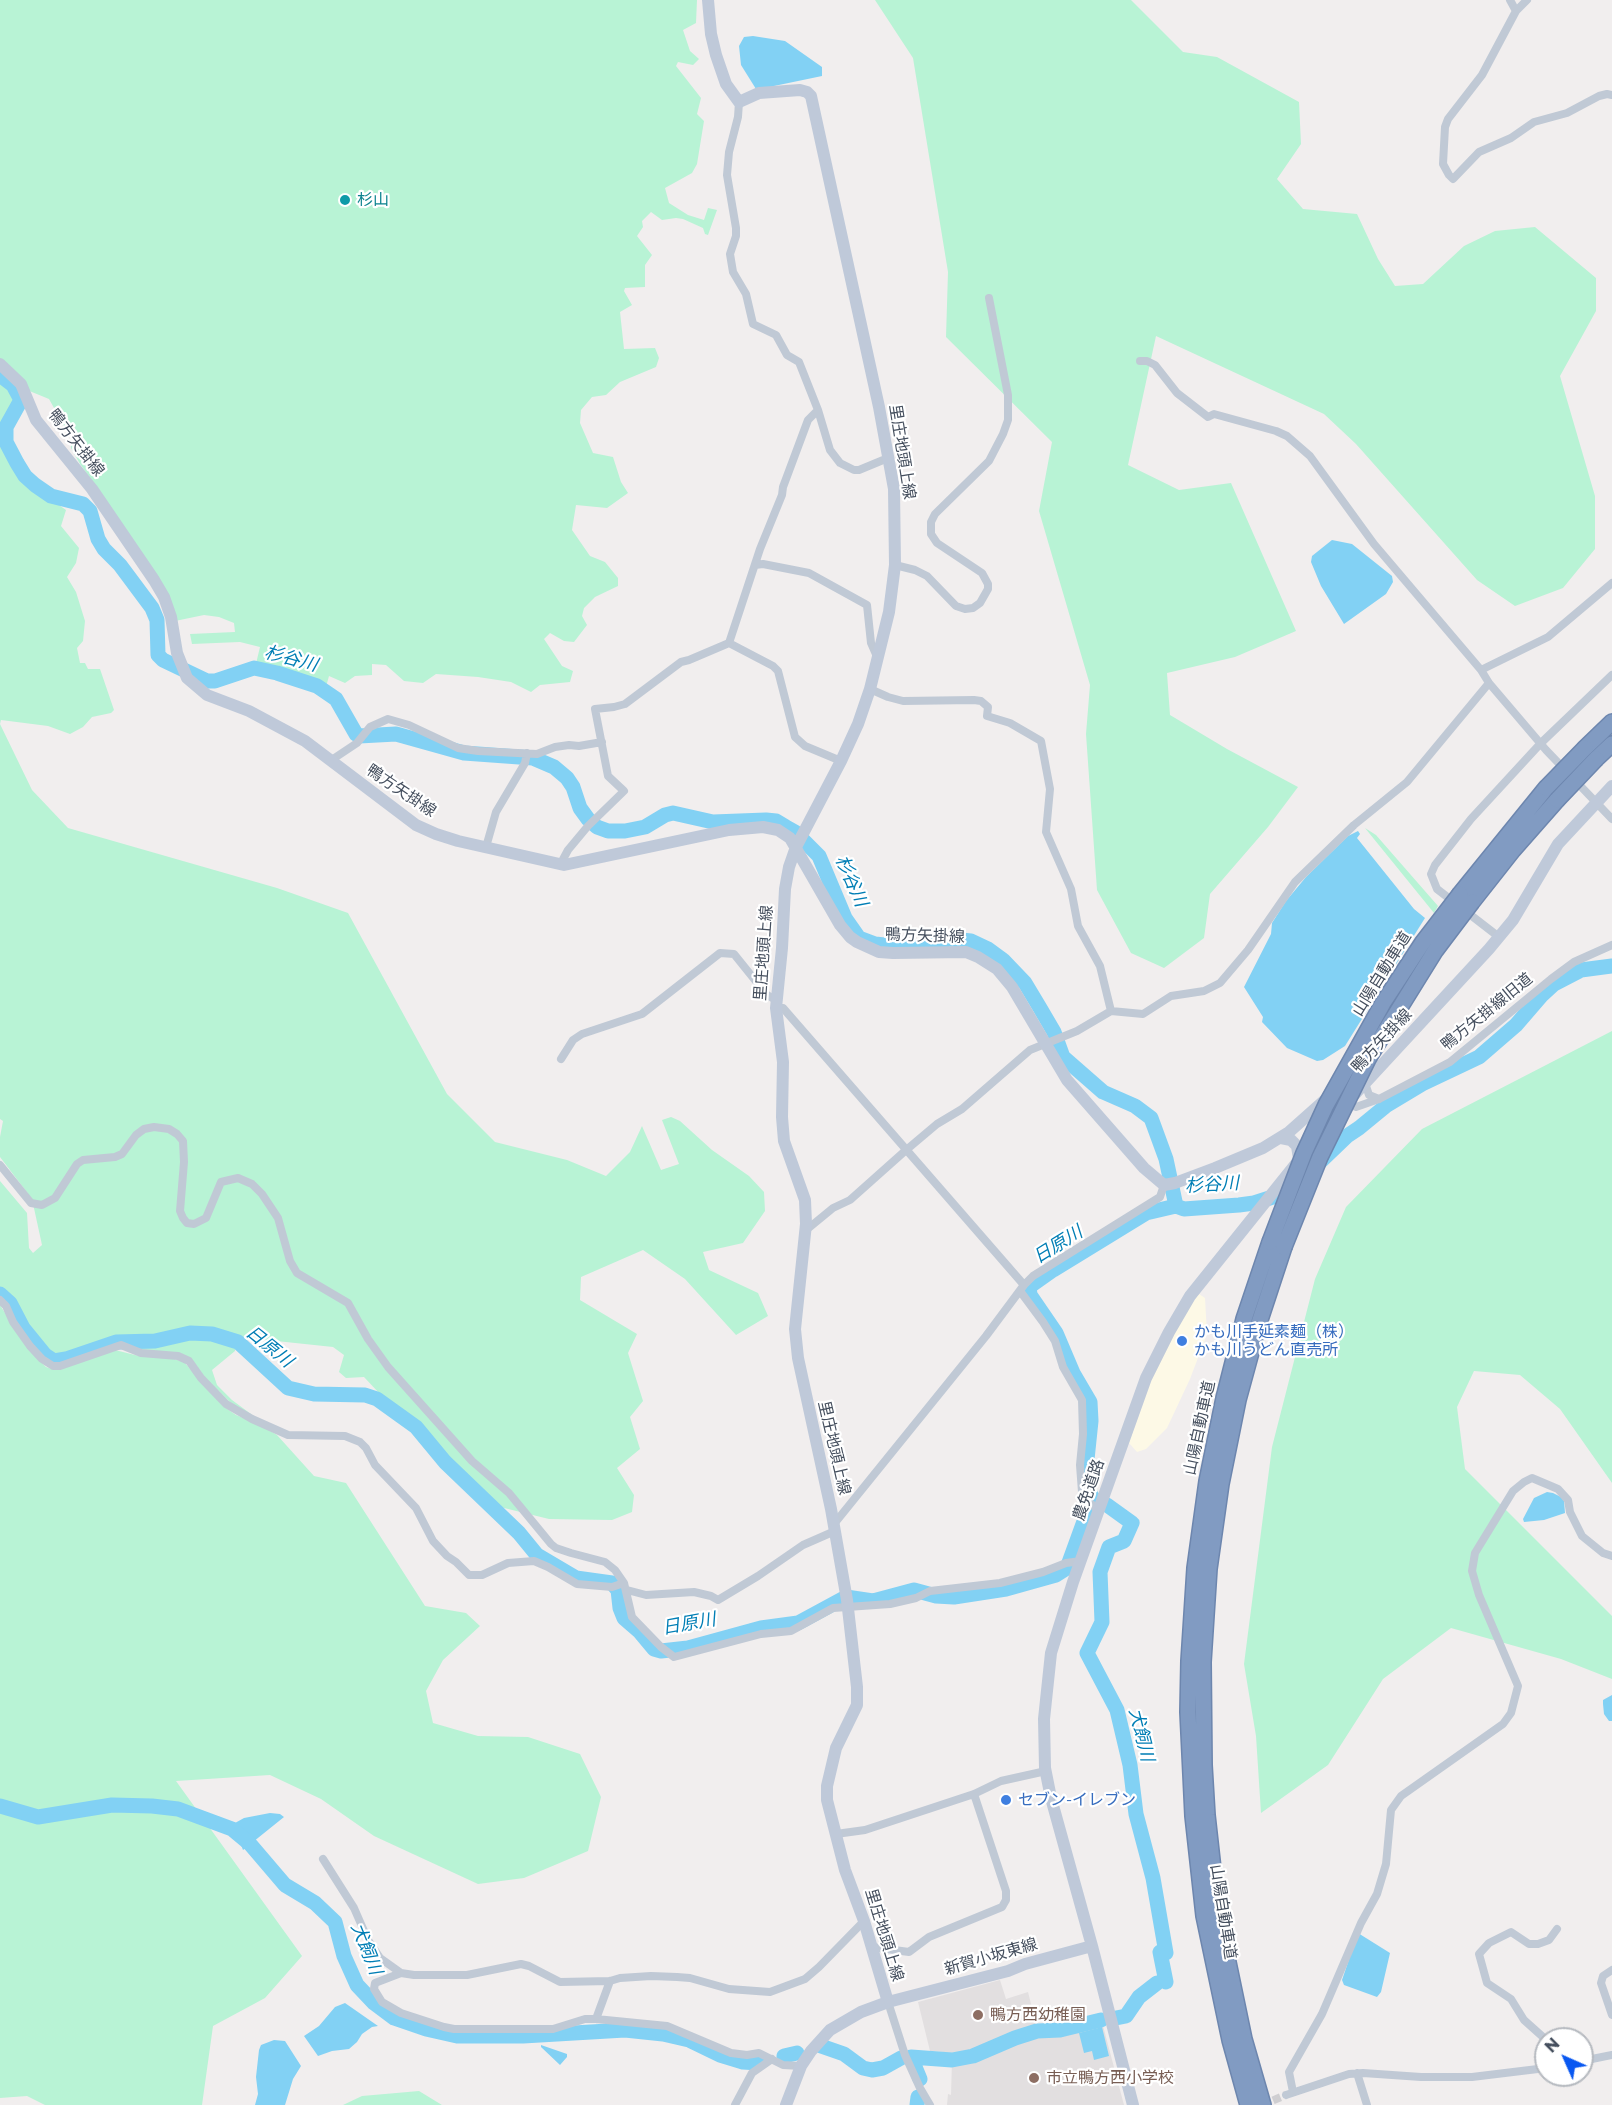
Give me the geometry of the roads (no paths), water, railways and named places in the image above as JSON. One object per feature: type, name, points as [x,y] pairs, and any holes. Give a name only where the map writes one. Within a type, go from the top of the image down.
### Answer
[{"type":"highway","name":"山陽自動車道","points":[[1263,2105],[1244,2039],[1218,1914],[1204,1765],[1203,1662],[1209,1569],[1221,1484],[1238,1400],[1277,1244],[1304,1153],[1330,1096],[1389,994],[1423,942],[1513,850],[1557,800],[1612,722]]},
{"type":"highway","name":"山陽自動車道","points":[[1466,898],[1546,788],[1590,754],[1612,744]]},
{"type":"highway","name":"山陽自動車道","points":[[1248,2105],[1230,2040],[1204,1916],[1191,1796],[1189,1661],[1195,1568],[1207,1481],[1224,1398],[1244,1319],[1277,1244]]},
{"type":"main road","points":[[708,0],[711,34],[716,55],[726,84],[739,102]]},
{"type":"main road","name":"里庄地頭上線","points":[[739,102],[759,93],[800,90],[811,96],[879,407],[894,489],[895,565],[889,612],[870,689],[858,724],[797,844],[785,889],[776,1004],[783,1062],[784,1141],[805,1200],[805,1231],[795,1329],[798,1358],[835,1528],[847,1600],[857,1687],[856,1705],[850,1721],[841,1734],[827,1786],[829,1812],[888,2002]]},
{"type":"main road","name":"鴨方矢掛線","points":[[0,363],[21,384],[36,420],[92,489],[154,580],[164,597],[171,617],[173,638],[182,668],[207,695],[249,711],[304,741],[416,825],[436,834],[560,865],[615,856],[689,837],[763,827],[778,830],[797,844],[831,910],[850,937],[867,948],[879,952],[966,952],[997,969],[1012,987],[1067,1080],[1144,1168],[1169,1184]]},
{"type":"main road","name":"鴨方矢掛線","points":[[1346,1104],[1499,937],[1513,920],[1558,844],[1612,786]]},
{"type":"main road","points":[[1169,1184],[1263,1148],[1281,1138],[1325,1100],[1338,1099],[1346,1104]]},
{"type":"main road","name":"農免道路","points":[[1092,1946],[1054,1810],[1046,1771],[1044,1719],[1051,1653],[1074,1562],[1099,1506],[1146,1378],[1190,1296],[1346,1104]]},
{"type":"main road","points":[[1281,1138],[1291,1140],[1297,1146],[1299,1159]]},
{"type":"main road","points":[[1092,1946],[1133,2105]]},
{"type":"main road","name":"新賀小坂東線","points":[[786,2105],[801,2066],[811,2051],[830,2030],[861,2012],[888,2002],[1008,1971],[1025,1964],[1092,1946]]},
{"type":"street","points":[[1510,0],[1515,11]]},
{"type":"street","points":[[1527,0],[1515,11],[1489,64],[1445,126],[1443,164],[1453,179],[1479,152],[1511,138],[1534,122],[1567,113],[1599,96],[1612,95]]},
{"type":"street","points":[[739,102],[727,175],[736,228],[730,254],[733,272],[746,294],[753,324],[776,335],[787,355],[799,362],[818,410],[830,450],[840,463],[859,470],[888,458]]},
{"type":"street","points":[[895,565],[927,576],[956,606],[965,609],[973,608],[980,603],[988,589],[982,573],[937,543],[931,534],[935,514],[989,461],[1008,420],[1008,395],[989,298]]},
{"type":"street","points":[[1140,361],[1147,361],[1155,365],[1177,393],[1208,417],[1214,414],[1276,431],[1300,446],[1320,468],[1354,519],[1374,544],[1541,744],[1612,819]]},
{"type":"street","points":[[560,865],[568,850],[624,791],[608,776],[595,709],[625,704],[681,662],[729,643],[808,420],[818,410]]},
{"type":"street","points":[[755,565],[775,566],[809,573],[867,605],[871,643],[878,659]]},
{"type":"street","points":[[1481,670],[1548,637],[1612,583]]},
{"type":"street","points":[[729,643],[773,666],[778,671],[795,737],[805,746],[841,761]]},
{"type":"street","points":[[1499,937],[1437,890],[1431,874],[1435,865],[1471,819],[1541,744],[1612,675]]},
{"type":"street","points":[[805,1231],[833,1208],[850,1200],[937,1124],[962,1109],[1024,1055],[1046,1042],[1077,1031],[1111,1011],[1143,1014],[1170,996],[1204,991],[1220,982],[1248,950],[1295,882],[1354,825],[1407,782],[1490,683]]},
{"type":"street","points":[[870,689],[903,701],[981,701],[988,707],[987,716],[1010,723],[1041,741],[1050,789],[1046,832],[1071,889],[1078,926],[1100,966],[1111,1011]]},
{"type":"street","points":[[330,761],[377,722],[388,719],[409,725],[458,748],[478,751],[526,756],[555,747],[602,742]]},
{"type":"street","points":[[486,847],[496,812],[526,756]]},
{"type":"street","name":"鴨方矢掛線旧道","points":[[1346,1104],[1356,1107],[1379,1099],[1450,1062],[1574,962],[1612,945]]},
{"type":"street","points":[[561,1059],[573,1040],[582,1034],[642,1014],[720,953],[734,954],[766,995],[783,1008],[1022,1288],[1058,1347],[1063,1367],[1082,1400],[1083,1434],[1080,1465],[1082,1492],[1087,1500],[1099,1506]]},
{"type":"street","points":[[1365,1083],[1369,1095],[1379,1099]]},
{"type":"street","points":[[0,1165],[31,1203],[42,1205],[55,1198],[77,1164],[83,1160],[115,1157],[122,1154],[136,1135],[144,1129],[154,1127],[168,1129],[183,1141],[184,1162],[180,1211],[187,1223],[194,1224],[206,1218],[221,1182],[238,1178],[252,1184],[262,1194],[278,1218],[290,1261],[297,1273],[348,1303],[368,1339],[388,1367],[472,1461],[509,1493],[530,1521],[556,1548],[605,1562],[615,1570],[632,1617],[674,1657],[761,1634],[791,1631],[847,1600],[890,1604],[926,1593],[1000,1583],[1074,1562]]},
{"type":"street","points":[[0,1300],[30,1346],[42,1359],[53,1366],[60,1366],[121,1345],[141,1353],[178,1356],[189,1361],[201,1378],[226,1404],[252,1419],[288,1435],[345,1436],[360,1442],[375,1465],[416,1508],[433,1540],[469,1575],[477,1576],[508,1563],[534,1562],[548,1567],[577,1584],[620,1587],[646,1595],[694,1592],[718,1600],[803,1545],[835,1528],[1033,1276],[1160,1197],[1169,1184]]},
{"type":"street","points":[[1534,2070],[1472,2078],[1357,2073],[1289,2094],[1288,2072],[1322,2014],[1361,1923],[1377,1894],[1386,1864],[1391,1810],[1401,1796],[1503,1724],[1511,1713],[1518,1686],[1479,1595],[1472,1571],[1475,1553],[1513,1491],[1532,1478],[1558,1489],[1568,1500],[1570,1512],[1582,1536],[1612,1556]]},
{"type":"street","points":[[836,1834],[865,1830],[974,1794],[1001,1781],[1046,1771]]},
{"type":"street","points":[[872,1947],[909,1952],[929,1937],[1002,1907],[1006,1900],[1006,1890],[974,1794]]},
{"type":"street","points":[[323,1859],[354,1908],[368,1940],[380,1958],[401,1973],[414,1975],[467,1975],[521,1964],[530,1966],[560,1982],[678,1977],[729,1989],[771,1992],[805,1979],[864,1921]]},
{"type":"street","points":[[1534,2029],[1524,2020],[1511,1999],[1487,1983],[1479,1954],[1489,1943],[1511,1932],[1529,1944],[1538,1944],[1549,1940],[1557,1929]]},
{"type":"street","points":[[1612,1970],[1603,1976],[1601,1983],[1612,2015]]},
{"type":"street","points":[[401,1973],[375,1983],[374,1989],[382,2002],[401,2013],[454,2029],[553,2029],[585,2019],[667,2026],[731,2053],[747,2055],[759,2053],[783,2065],[801,2066]]},
{"type":"street","points":[[596,2019],[610,1981]]},
{"type":"street","points":[[888,2002],[905,2055],[930,2105]]},
{"type":"street","points":[[1594,2059],[1612,2055]]},
{"type":"street","points":[[735,2105],[752,2073],[772,2059]]},
{"type":"street","points":[[1357,2073],[1367,2105]]},
{"type":"water","points":[[753,36],[785,41],[822,67],[822,76],[774,86],[772,89],[756,89],[741,65],[739,46],[744,37]]},
{"type":"water","points":[[1332,540],[1352,544],[1392,576],[1393,582],[1386,594],[1344,624],[1321,586],[1311,562],[1312,556]]},
{"type":"water","points":[[1358,831],[1360,834],[1357,838],[1414,909],[1425,918],[1345,1046],[1323,1060],[1317,1061],[1287,1048],[1262,1022],[1263,1017],[1244,987],[1271,934],[1272,923],[1286,901],[1306,877],[1348,836]]},
{"type":"water","points":[[1547,1492],[1561,1497],[1564,1501],[1565,1513],[1544,1520],[1524,1522],[1523,1519],[1534,1498]]},
{"type":"water","points":[[1612,1695],[1612,1721],[1609,1721],[1604,1714],[1603,1700]]},
{"type":"water","points":[[270,1813],[284,1817],[243,1850],[232,1831],[235,1823],[244,1818]]},
{"type":"water","points":[[1358,1933],[1390,1953],[1381,1992],[1377,1997],[1344,1985],[1342,1980]]},
{"type":"water","points":[[345,2003],[378,2026],[362,2034],[349,2049],[318,2056],[304,2036],[319,2026],[335,2007]]},
{"type":"water","points":[[1102,2027],[1109,2056],[1094,2060],[1092,2051],[1084,2053],[1079,2033]]},
{"type":"water","points":[[274,2040],[285,2041],[301,2066],[293,2079],[285,2105],[255,2105],[258,2094],[256,2077],[259,2050],[261,2045]]},
{"type":"water","points":[[541,2045],[567,2054],[567,2057],[560,2065]]},
{"type":"waterway","name":"杉谷川","points":[[0,375],[13,385],[21,400],[6,427],[6,442],[17,463],[25,476],[51,496],[83,504],[90,511],[98,539],[104,549],[120,565],[152,608],[157,620],[158,655],[163,660],[207,681],[215,681],[254,668],[317,686],[336,699],[359,736],[396,734],[464,753],[533,758],[554,767],[567,778],[573,787],[580,808],[588,819],[597,827],[608,831],[625,831],[645,827],[673,813],[713,822],[776,821],[795,832],[819,856],[845,918],[859,938],[875,944],[904,947],[922,947],[928,942],[951,939],[971,941],[988,949],[1003,960],[1025,983],[1054,1032],[1063,1057],[1103,1092],[1135,1106],[1151,1118],[1166,1159],[1176,1206]]},
{"type":"waterway","name":"杉谷川","points":[[1176,1206],[1184,1209],[1239,1205],[1279,1195],[1299,1182],[1347,1136],[1387,1105],[1422,1084],[1479,1057],[1516,1025],[1554,984],[1581,970],[1612,966]]},
{"type":"waterway","name":"日原川","points":[[0,1294],[10,1303],[23,1328],[45,1355],[54,1361],[116,1342],[155,1341],[190,1333],[212,1334],[238,1342],[288,1388],[314,1394],[365,1395],[377,1399],[416,1427],[445,1462],[519,1533],[537,1555],[576,1578],[612,1583],[618,1590],[620,1608],[624,1618],[654,1649],[661,1651],[688,1648],[761,1628],[798,1623],[846,1597],[873,1601],[914,1590],[936,1596],[954,1597],[1006,1589],[1056,1575],[1067,1568],[1087,1513],[1091,1495],[1087,1488],[1086,1469],[1091,1421],[1090,1402],[1073,1373],[1056,1333],[1030,1295],[1029,1287],[1146,1213],[1176,1206]]},
{"type":"waterway","name":"犬飼川","points":[[1091,1496],[1132,1523],[1124,1541],[1109,1547],[1100,1572],[1102,1622],[1087,1653],[1117,1710],[1130,1765],[1136,1814],[1153,1878],[1166,1953],[1160,1952],[1166,1982]]},
{"type":"waterway","name":"犬飼川","points":[[0,1806],[38,1817],[112,1805],[152,1806],[178,1809],[232,1829],[250,1844],[285,1885],[315,1903],[335,1922],[344,1956],[357,1985],[374,2003],[394,2018],[426,2029],[457,2036],[523,2036],[625,2030],[663,2034],[689,2040],[720,2055],[743,2062],[759,2063]]},
{"type":"waterway","name":"犬飼川","points":[[1116,2018],[1126,2016],[1139,1997],[1157,1983]]},
{"type":"waterway","name":"犬飼川","points":[[920,2079],[911,2057],[952,2060],[973,2056],[1037,2031],[1060,2030],[1101,2020]]},
{"type":"waterway","name":"犬飼川","points":[[821,2046],[844,2054],[863,2068],[872,2070],[883,2068],[901,2058]]},
{"type":"waterway","name":"犬飼川","points":[[784,2056],[797,2053]]},
{"type":"waterway","points":[[917,2105],[918,2097]]},
{"type":"tunnel","points":[[1262,2105],[1286,2095]]},
{"type":"place","name":"杉山","points":[[345,200]]},
{"type":"place","name":"かも川手延素麺（株） かも川うどん直売所","points":[[1182,1341]]},
{"type":"place","name":"セブン-イレブン","points":[[1006,1800]]},
{"type":"place","name":"鴨方西幼稚園","points":[[978,2015]]},
{"type":"place","name":"市立鴨方西小学校","points":[[1034,2078]]}]
